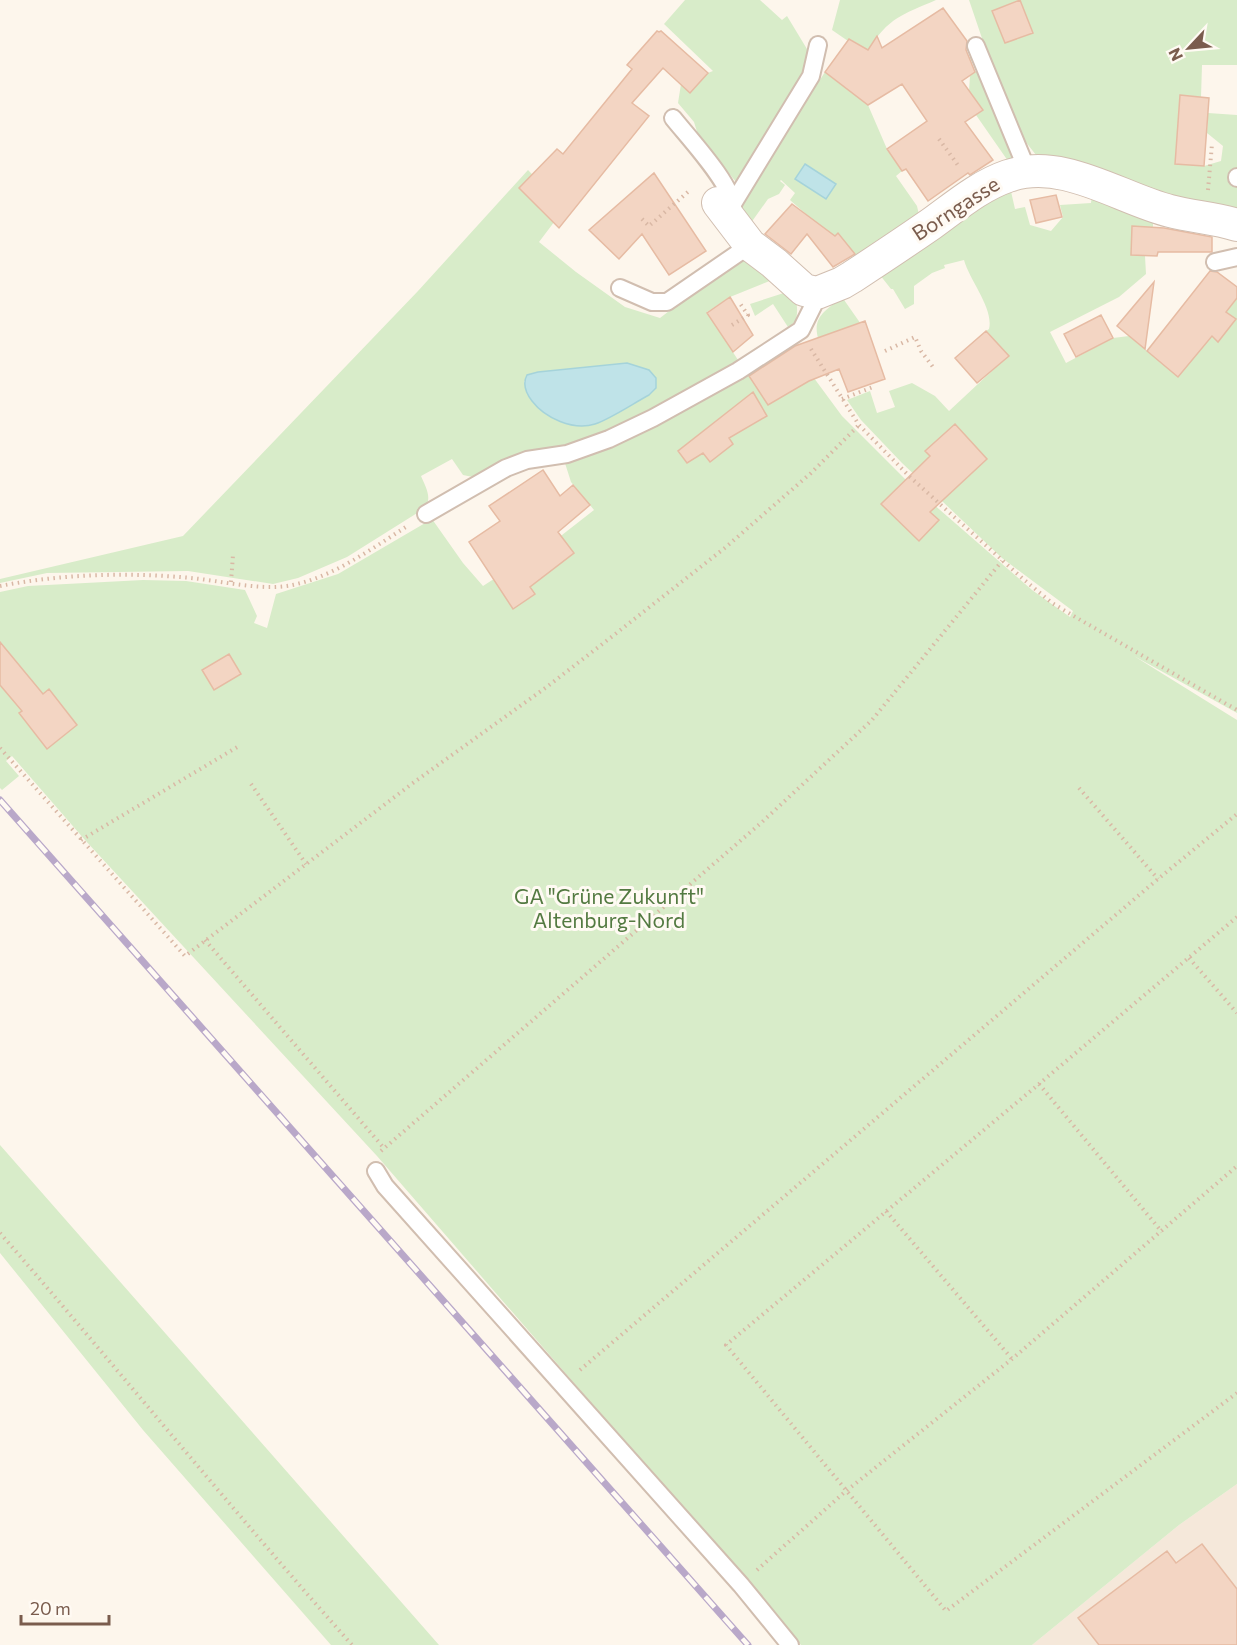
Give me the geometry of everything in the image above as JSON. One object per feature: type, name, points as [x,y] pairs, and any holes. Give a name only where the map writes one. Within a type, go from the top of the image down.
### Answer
[{"type":"street","name":"Borngasse","points":[[817,293],[852,277],[979,189],[1009,175],[1042,171],[1063,174],[1172,212],[1218,219],[1237,225]]},
{"type":"street","points":[[725,212],[774,263],[804,290],[817,293]]},
{"type":"lane","points":[[620,288],[651,302],[667,302],[812,76],[818,45]]},
{"type":"lane","points":[[976,46],[1028,172]]},
{"type":"lane","points":[[673,118],[725,183],[725,212]]},
{"type":"lane","points":[[1215,262],[1237,257]]},
{"type":"lane","points":[[426,514],[506,468],[527,460],[567,454],[609,439],[653,418],[738,371],[801,330],[817,293]]},
{"type":"lane","points":[[376,1171],[393,1194],[741,1585],[790,1645]]},
{"type":"path","points":[[1208,190],[1212,144]]},
{"type":"path","points":[[642,219],[649,226],[725,212]]},
{"type":"path","points":[[732,325],[748,315],[739,302]]},
{"type":"path","points":[[801,330],[859,425],[925,491],[1002,561],[1052,603],[1237,711]]},
{"type":"path","points":[[885,351],[915,337],[921,351],[933,367]]},
{"type":"path","points":[[842,399],[873,387]]},
{"type":"path","points":[[0,748],[185,956],[417,780],[548,686],[726,547],[811,473],[859,425]]},
{"type":"path","points":[[0,586],[62,576],[164,576],[270,587],[288,586],[318,577],[355,559],[426,514]]},
{"type":"path","points":[[231,582],[233,555]]},
{"type":"path","points":[[376,1171],[377,1156],[383,1147],[761,823],[872,720],[1002,561]]},
{"type":"path","points":[[81,840],[239,746]]},
{"type":"path","points":[[251,784],[306,864]]},
{"type":"path","points":[[1079,788],[1158,879]]},
{"type":"path","points":[[563,1384],[1237,814]]},
{"type":"path","points":[[1237,917],[726,1345],[946,1611],[1237,1393]]},
{"type":"path","points":[[205,940],[383,1147]]},
{"type":"path","points":[[1190,958],[1237,1013]]},
{"type":"path","points":[[1039,1084],[1162,1232]]},
{"type":"path","points":[[741,1585],[846,1491],[1012,1359],[1237,1166]]},
{"type":"path","points":[[886,1211],[1012,1359]]},
{"type":"path","points":[[0,1233],[109,1358],[293,1579],[352,1645]]},
{"type":"shaded area","points":[[1237,1484],[1237,1645],[1032,1645],[1179,1525]]},
{"type":"green space","points":[[685,0],[760,0],[782,20],[787,16],[810,54],[803,79],[737,183],[699,138],[694,122],[678,103],[681,84],[690,93],[708,73],[713,71],[664,24]]},
{"type":"green space","points":[[840,0],[936,0],[897,18],[883,30],[868,50],[850,39],[848,41],[832,30]]},
{"type":"green space","points":[[969,0],[1019,0],[992,11],[1005,43],[1032,33],[1020,0],[1237,0],[1237,65],[1202,65],[1201,97],[1180,95],[1175,163],[1204,166],[1221,161],[1223,146],[1207,133],[1208,113],[1237,115],[1237,219],[1040,160],[1021,136],[986,50]]},
{"type":"green space","points":[[969,57],[975,58],[1013,158],[1008,161],[976,115],[983,110],[969,91],[970,76],[977,70]]},
{"type":"green space","points":[[825,72],[868,105],[887,149],[902,171],[896,176],[917,206],[920,219],[836,271],[855,255],[838,233],[821,247],[815,222],[790,200],[795,193],[781,180],[785,185],[779,194],[768,199],[748,227],[739,205]]},
{"type":"green space","points":[[528,170],[553,196],[567,205],[539,242],[625,307],[660,318],[745,253],[777,278],[730,297],[707,312],[738,360],[699,385],[604,436],[503,462],[473,477],[463,475],[452,459],[421,476],[428,498],[422,510],[347,557],[298,578],[273,584],[188,571],[47,573],[0,583],[0,579],[183,536],[418,291]],"holes":[[[656,378],[656,385],[649,395],[594,424],[529,397],[524,381]]]},
{"type":"green space","name":"GA \"Grüne Zukunft\" Altenburg-Nord","points":[[1010,187],[1015,209],[1025,207],[1030,225],[1051,231],[1063,217],[1060,205],[1091,203],[1092,192],[1153,218],[1153,227],[1132,227],[1131,255],[1145,256],[1146,274],[1119,297],[1050,332],[1066,363],[1113,338],[1129,336],[1178,377],[1212,336],[1219,341],[1236,319],[1226,312],[1237,298],[1237,713],[1134,656],[1237,720],[1237,1484],[1179,1525],[1032,1645],[801,1645],[377,1156],[85,840],[12,756],[6,761],[19,776],[2,790],[0,788],[0,592],[28,586],[143,580],[186,581],[245,590],[257,616],[254,623],[267,628],[276,594],[338,574],[432,519],[463,563],[483,586],[562,535],[594,510],[571,482],[564,460],[705,398],[797,344],[803,348],[797,355],[842,416],[909,483],[1032,590],[1070,617],[1073,611],[1002,558],[902,463],[861,420],[847,400],[870,391],[877,413],[895,407],[889,391],[912,383],[935,396],[949,411],[1008,356],[986,331],[989,329],[990,321],[988,313],[964,260],[944,265],[945,268],[932,273],[914,286],[914,304],[905,309],[893,289],[876,270]]},
{"type":"green space","points":[[790,291],[796,301],[797,312],[796,321],[788,327],[773,304],[755,316],[750,304]]},
{"type":"green space","points":[[842,297],[863,327],[857,340],[852,326],[818,338],[819,319]]},
{"type":"green space","points":[[0,1145],[439,1645],[331,1645],[143,1430],[0,1253]]},
{"type":"water","points":[[805,164],[836,184],[826,199],[795,179]]},
{"type":"water","points":[[627,363],[649,370],[656,378],[656,388],[649,395],[615,415],[587,426],[560,422],[552,418],[538,407],[525,388],[527,375],[538,372]]},
{"type":"building","points":[[1020,0],[1033,33],[1005,43],[992,11]]},
{"type":"building","points":[[943,8],[967,41],[966,50],[975,72],[962,81],[983,110],[965,122],[993,160],[970,175],[968,173],[928,201],[906,169],[902,171],[887,149],[927,121],[902,84],[868,105],[825,72],[849,39],[868,50],[877,36],[882,48]]},
{"type":"building","points":[[657,31],[661,31],[708,73],[690,93],[663,68],[632,103],[649,116],[559,228],[519,188],[557,149],[563,154],[632,69],[627,65]]},
{"type":"building","points":[[1180,95],[1209,98],[1204,166],[1175,164]]},
{"type":"building","points":[[654,173],[706,251],[669,275],[642,234],[619,259],[589,230]]},
{"type":"building","points":[[1056,195],[1062,217],[1036,223],[1030,200]]},
{"type":"building","points":[[792,204],[835,236],[838,233],[855,254],[833,267],[807,234],[791,254],[765,234]]},
{"type":"building","points":[[1132,226],[1164,228],[1212,237],[1212,252],[1158,252],[1157,256],[1131,255]]},
{"type":"building","points":[[1210,271],[1217,272],[1237,287],[1237,298],[1226,312],[1236,319],[1218,342],[1212,336],[1178,377],[1147,351]]},
{"type":"building","points":[[1154,282],[1145,349],[1117,326]]},
{"type":"building","points":[[730,297],[753,335],[733,352],[707,313]]},
{"type":"building","points":[[1101,315],[1113,338],[1076,357],[1064,334]]},
{"type":"building","points":[[865,321],[885,379],[848,392],[839,369],[809,381],[768,405],[749,376],[795,346]]},
{"type":"building","points":[[986,331],[1009,356],[977,383],[955,358]]},
{"type":"building","points":[[753,392],[767,416],[729,438],[733,444],[710,462],[703,453],[687,463],[678,451]]},
{"type":"building","points":[[955,424],[987,459],[930,512],[939,520],[919,541],[881,504],[930,456],[925,451]]},
{"type":"building","points":[[543,470],[560,496],[573,485],[590,505],[558,532],[574,553],[530,587],[535,594],[513,609],[469,542],[500,521],[489,506]]},
{"type":"building","points":[[0,642],[43,694],[49,689],[77,725],[47,749],[19,713],[22,711],[0,685]]},
{"type":"building","points":[[229,654],[241,674],[214,690],[202,670]]},
{"type":"building","points":[[1202,1544],[1237,1589],[1237,1645],[1099,1645],[1078,1618],[1167,1551],[1176,1563]]},
{"type":"railway","points":[[0,800],[748,1645]]}]
